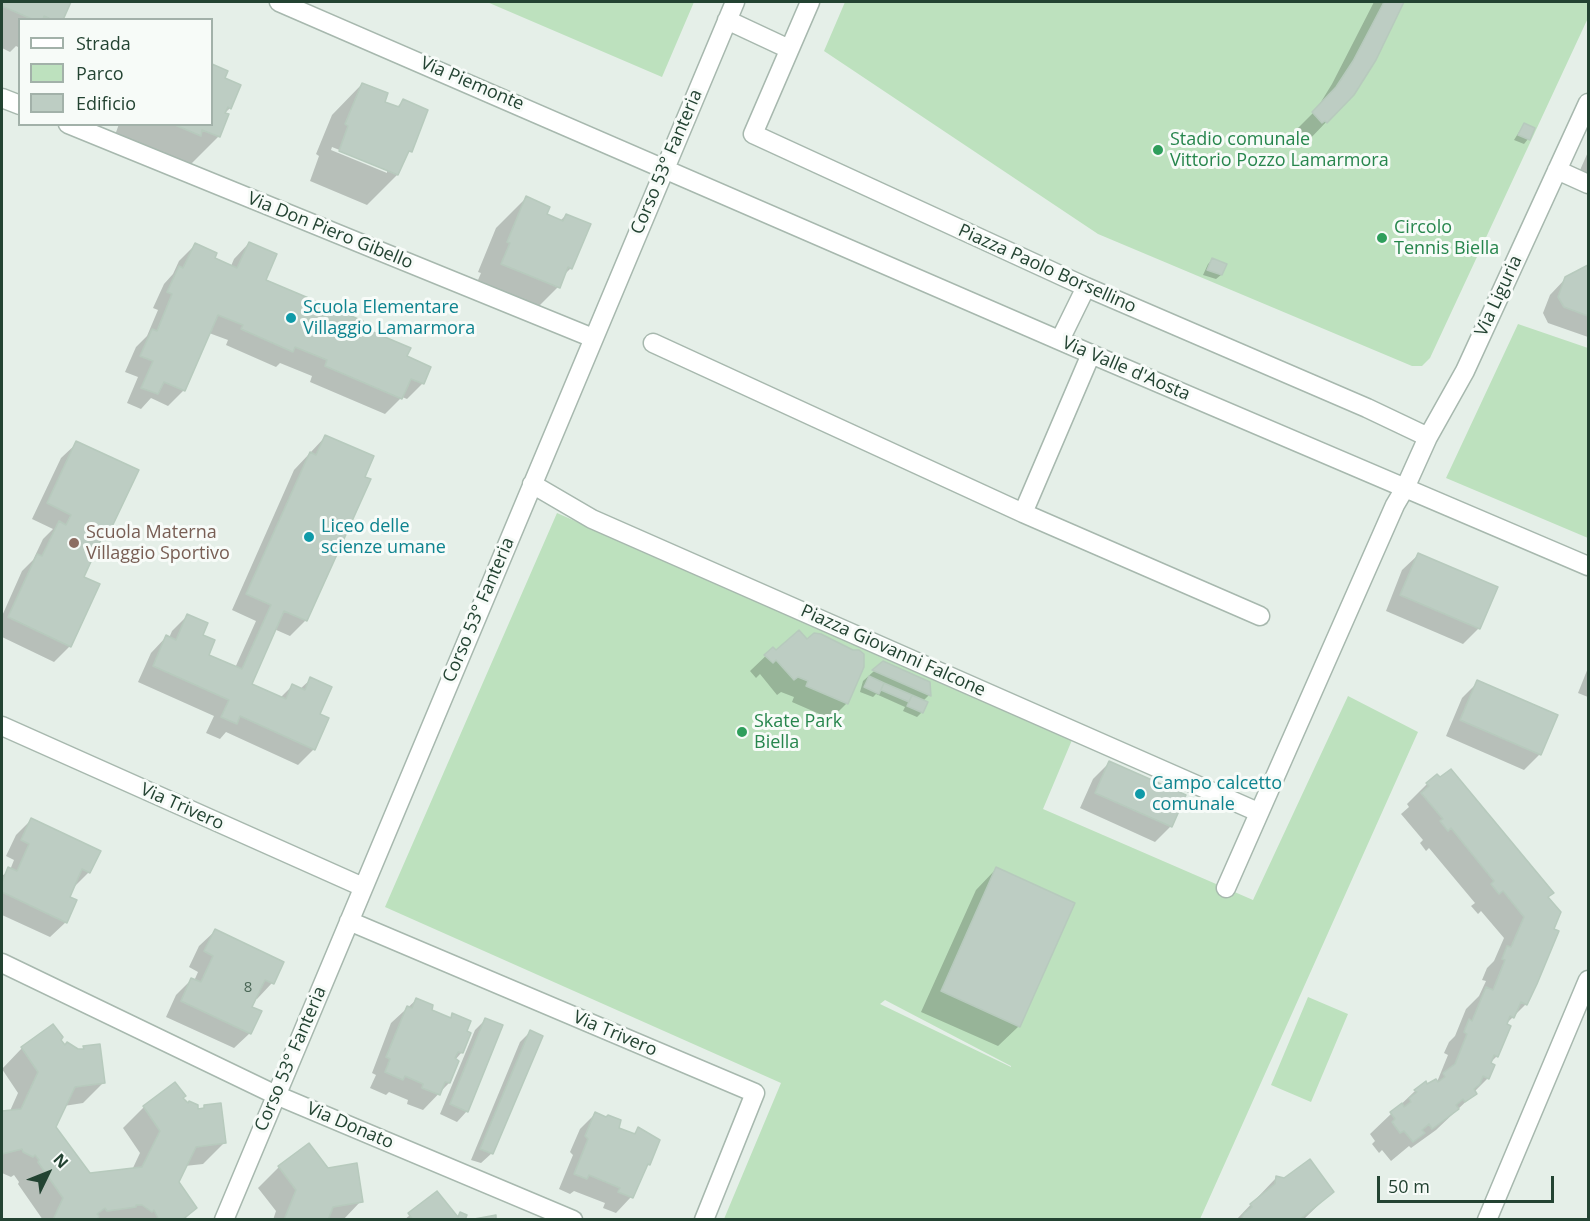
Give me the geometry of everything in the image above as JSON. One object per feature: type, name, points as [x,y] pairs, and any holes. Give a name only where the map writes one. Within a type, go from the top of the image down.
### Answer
[{"type":"street","name":"Via Piemonte","points":[[279,2],[664,168]]},
{"type":"street","name":"Corso 53° Fanteria","points":[[224,1220],[735,2]]},
{"type":"street","name":"Piazza Paolo Borsellino","points":[[810,2],[753,134],[1086,288],[1367,408],[1428,437]]},
{"type":"street","points":[[727,20],[789,49]]},
{"type":"street","points":[[2,98],[18,104]]},
{"type":"street","name":"Via Liguria","points":[[1405,488],[1428,437],[1465,371],[1588,103]]},
{"type":"street","name":"Via Don Piero Gibello","points":[[73,126],[593,338]]},
{"type":"street","name":"Via Valle d'Aosta","points":[[664,168],[1091,354],[1588,566]]},
{"type":"street","points":[[1557,170],[1588,184]]},
{"type":"street","points":[[1060,340],[1086,288]]},
{"type":"street","points":[[653,343],[1023,513],[1260,616]]},
{"type":"street","points":[[1023,513],[1091,354]]},
{"type":"street","name":"Piazza Giovanni Falcone","points":[[532,484],[592,519],[1258,812]]},
{"type":"street","points":[[1226,888],[1389,516],[1405,488]]},
{"type":"street","name":"Via Trivero","points":[[2,726],[363,887]]},
{"type":"street","name":"Via Trivero","points":[[349,921],[755,1094],[704,1220]]},
{"type":"street","name":"Via Donato","points":[[2,963],[276,1095],[573,1220]]},
{"type":"street","points":[[1487,1220],[1588,980]]},
{"type":"green space","points":[[487,2],[694,2],[662,77]]},
{"type":"green space","name":"Stadio comunale Vittorio Pozzo Lamarmora","points":[[845,2],[1588,2],[1588,18],[1430,358],[1422,366],[1412,366],[1098,234],[824,51]]},
{"type":"green space","points":[[1518,324],[1588,348],[1588,538],[1446,478]]},
{"type":"green space","points":[[557,513],[1072,740],[1043,809],[1253,900],[1348,696],[1418,732],[1200,1219],[724,1219],[781,1083],[385,907]],"holes":[[[885,1000],[1011,1067],[880,1004]]]},
{"type":"green space","points":[[1308,997],[1348,1014],[1311,1102],[1271,1085]]},
{"type":"building","points":[[2,2],[71,2],[64,18],[44,16],[44,18],[29,18],[2,6]]},
{"type":"building","points":[[1384,2],[1404,2],[1376,60],[1354,95],[1327,123],[1325,121],[1322,123],[1312,112],[1336,87],[1353,61]]},
{"type":"building","points":[[213,64],[228,71],[225,78],[241,85],[231,109],[228,107],[225,113],[229,114],[220,137],[202,130],[201,136],[178,126],[213,126]]},
{"type":"building","points":[[362,83],[388,93],[385,102],[399,107],[403,99],[428,110],[412,152],[409,151],[398,175],[339,151],[348,126],[345,124]]},
{"type":"building","points":[[1524,123],[1535,128],[1530,140],[1518,135]]},
{"type":"building","points":[[526,196],[550,207],[547,214],[563,221],[566,214],[591,224],[572,269],[568,267],[560,288],[501,264],[510,243],[507,242]]},
{"type":"building","name":"Scuola Elementare Villaggio Lamarmora","points":[[249,242],[277,254],[266,280],[363,321],[361,327],[411,348],[407,356],[431,367],[424,384],[411,379],[402,399],[325,366],[327,360],[295,347],[293,352],[241,329],[243,325],[218,315],[185,391],[164,382],[158,394],[141,388],[153,361],[140,356],[152,329],[157,331],[172,294],[167,292],[179,266],[183,268],[195,243],[217,253],[215,258],[237,268]]},
{"type":"building","points":[[1212,258],[1227,264],[1222,275],[1207,270]]},
{"type":"building","points":[[1588,265],[1588,316],[1564,307],[1558,297],[1565,277]]},
{"type":"building","name":"Liceo delle scienze umane","points":[[325,435],[374,456],[365,477],[371,479],[307,621],[284,611],[252,684],[286,699],[292,684],[305,690],[310,677],[332,687],[320,714],[329,718],[315,750],[240,716],[237,724],[221,717],[229,700],[153,666],[166,635],[176,640],[187,614],[208,623],[203,635],[215,640],[209,655],[242,669],[271,605],[246,594],[310,452],[316,455]]},
{"type":"building","name":"Scuola Materna Villaggio Sportivo","points":[[76,441],[139,470],[109,533],[105,531],[84,577],[100,584],[71,647],[8,617],[37,554],[42,556],[59,521],[66,525],[71,515],[47,503]]},
{"type":"building","points":[[1418,553],[1498,587],[1480,629],[1400,595]]},
{"type":"building","points":[[799,630],[807,639],[814,633],[821,634],[864,654],[864,667],[848,704],[806,686],[808,681],[798,677],[794,680],[776,660],[773,663],[764,655],[773,647],[776,650]]},
{"type":"building","points":[[883,661],[930,682],[931,696],[872,670]]},
{"type":"building","points":[[869,676],[884,683],[879,694],[864,687]]},
{"type":"building","points":[[1477,680],[1558,715],[1541,755],[1460,720]]},
{"type":"building","points":[[884,683],[912,695],[909,702],[881,690]]},
{"type":"building","points":[[912,695],[928,702],[923,713],[907,706]]},
{"type":"building","name":"Campo calcetto comunale","points":[[1109,761],[1186,795],[1172,827],[1095,793]]},
{"type":"building","points":[[1451,769],[1554,893],[1548,897],[1561,912],[1554,929],[1559,931],[1537,984],[1527,1005],[1521,1002],[1514,1018],[1510,1016],[1507,1024],[1511,1026],[1498,1057],[1494,1055],[1491,1063],[1495,1065],[1489,1079],[1483,1076],[1480,1084],[1474,1089],[1477,1094],[1465,1102],[1463,1099],[1456,1105],[1459,1109],[1432,1129],[1429,1124],[1422,1130],[1425,1133],[1413,1142],[1404,1131],[1400,1133],[1392,1122],[1395,1119],[1390,1112],[1402,1103],[1404,1107],[1411,1102],[1409,1098],[1417,1092],[1414,1090],[1426,1081],[1427,1084],[1436,1079],[1438,1082],[1445,1077],[1443,1073],[1455,1064],[1467,1034],[1464,1032],[1469,1019],[1472,1021],[1486,987],[1493,990],[1505,960],[1502,959],[1507,946],[1511,947],[1524,917],[1503,891],[1499,894],[1491,884],[1494,881],[1451,828],[1448,831],[1440,821],[1443,819],[1421,793],[1429,786],[1426,783],[1437,774],[1440,777]]},
{"type":"building","points":[[31,818],[101,851],[90,873],[82,869],[70,897],[77,900],[67,923],[2,892],[2,882],[8,867],[17,871],[29,844],[21,840]]},
{"type":"building","points":[[996,867],[1075,903],[1020,1027],[941,991]]},
{"type":"building","points":[[215,929],[284,962],[274,984],[265,980],[252,1007],[262,1011],[251,1034],[181,1001],[191,978],[201,982],[213,956],[204,951]]},
{"type":"building","points":[[416,998],[433,1005],[432,1010],[451,1018],[452,1013],[471,1021],[467,1031],[471,1033],[463,1053],[458,1052],[455,1058],[459,1061],[450,1083],[445,1082],[440,1095],[422,1088],[423,1084],[405,1076],[403,1080],[385,1072],[390,1059],[386,1057],[407,1006],[412,1008]]},
{"type":"building","points":[[485,1018],[503,1025],[468,1112],[450,1104]]},
{"type":"building","points":[[53,1024],[63,1037],[61,1040],[65,1045],[67,1042],[78,1049],[84,1049],[83,1046],[100,1044],[105,1083],[75,1087],[56,1127],[90,1173],[142,1167],[160,1131],[143,1106],[175,1082],[186,1096],[183,1098],[188,1103],[189,1101],[198,1105],[198,1109],[204,1108],[204,1105],[221,1103],[226,1143],[196,1147],[179,1182],[197,1208],[182,1220],[159,1220],[154,1210],[152,1212],[142,1205],[136,1205],[136,1207],[107,1211],[105,1208],[97,1214],[99,1216],[97,1220],[53,1220],[63,1198],[38,1162],[39,1160],[35,1155],[33,1157],[23,1152],[22,1149],[2,1154],[2,1111],[21,1109],[38,1072],[21,1047]]},
{"type":"building","points":[[530,1030],[543,1036],[493,1154],[480,1149]]},
{"type":"building","points":[[595,1112],[621,1120],[619,1128],[635,1134],[638,1127],[660,1140],[633,1198],[618,1192],[620,1188],[589,1175],[587,1179],[574,1174],[588,1139],[585,1136]]},
{"type":"building","points":[[309,1143],[328,1168],[357,1163],[363,1202],[333,1207],[328,1220],[284,1220],[296,1190],[278,1166]]},
{"type":"building","points":[[1310,1159],[1334,1192],[1299,1220],[1241,1220],[1244,1213],[1252,1207],[1250,1204],[1275,1184],[1276,1176],[1284,1178]]},
{"type":"building","points":[[437,1191],[458,1217],[460,1212],[467,1215],[465,1220],[413,1220],[408,1213]]},
{"type":"building","points":[[496,1215],[496,1220],[469,1220]]},
{"type":"place","name":"Stadio comunale Vittorio Pozzo Lamarmora","points":[[1158,150]]},
{"type":"place","name":"Circolo Tennis Biella","points":[[1382,238]]},
{"type":"place","name":"Scuola Elementare Villaggio Lamarmora","points":[[291,318]]},
{"type":"place","name":"Liceo delle scienze umane","points":[[309,537]]},
{"type":"place","name":"Scuola Materna Villaggio Sportivo","points":[[74,543]]},
{"type":"place","name":"Skate Park Biella","points":[[742,732]]},
{"type":"place","name":"Campo calcetto comunale","points":[[1140,794]]}]
